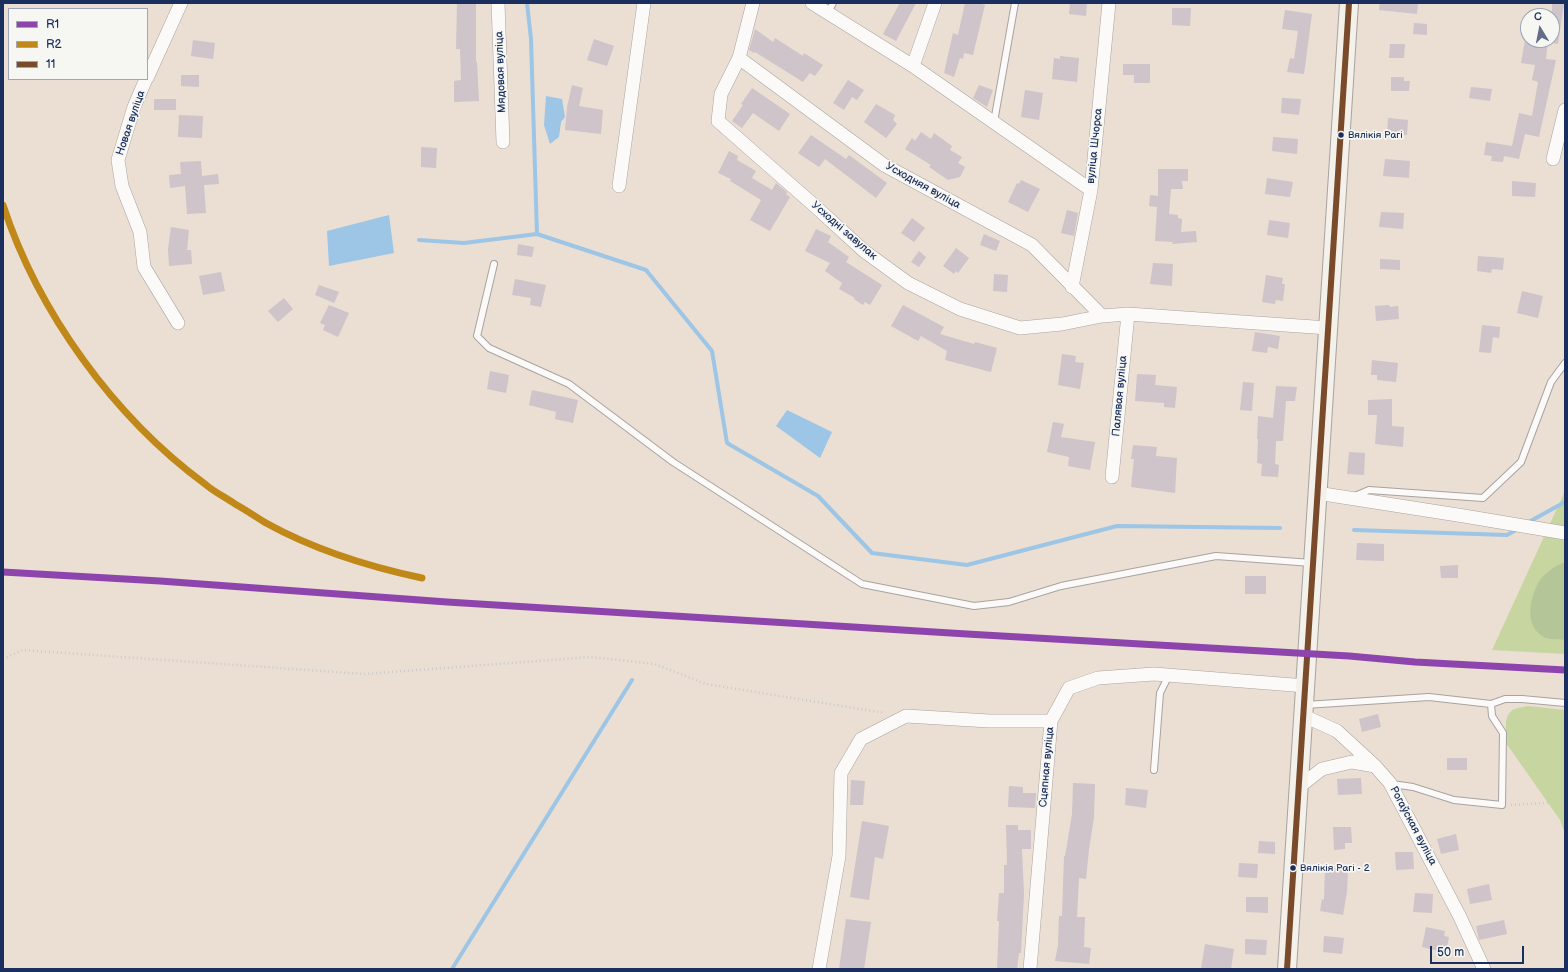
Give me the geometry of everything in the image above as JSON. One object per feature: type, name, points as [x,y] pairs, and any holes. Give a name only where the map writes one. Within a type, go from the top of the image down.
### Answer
[{"type":"main road","points":[[1287,969],[1349,3]]},
{"type":"street","name":"Новая вуліца","points":[[148,76],[181,3]]},
{"type":"street","name":"Мядовая вуліца","points":[[498,3],[504,142]]},
{"type":"street","points":[[619,186],[644,3]]},
{"type":"street","points":[[739,58],[753,3]]},
{"type":"street","points":[[812,3],[831,8],[1091,190]]},
{"type":"street","points":[[913,66],[935,3]]},
{"type":"street","name":"вуліца Шчорса","points":[[1072,287],[1091,190],[1109,3]]},
{"type":"street","name":"Усходні завулак","points":[[739,58],[721,94],[718,121],[864,251],[908,283],[960,309],[1020,328],[1062,324],[1102,316],[1128,314],[1328,328]]},
{"type":"street","name":"Усходняя вуліца","points":[[739,58],[884,165],[1032,245],[1102,316]]},
{"type":"street","name":"Новая вуліца","points":[[146,80],[134,107],[118,160],[122,186],[140,232],[144,266],[178,322]]},
{"type":"street","points":[[1553,158],[1565,110]]},
{"type":"street","name":"Палявая вуліца","points":[[1112,478],[1128,314]]},
{"type":"street","points":[[1317,493],[1565,533]]},
{"type":"street","name":"Сцяпная вуліца","points":[[1030,969],[1051,721],[1069,688],[1098,678],[1154,674],[1306,686]]},
{"type":"street","name":"Рогаўская вуліца","points":[[1304,710],[1337,731],[1390,783],[1456,910],[1484,969]]},
{"type":"street","points":[[819,969],[840,856],[841,773],[861,739],[906,716],[989,721],[1051,721]]},
{"type":"street","points":[[1299,787],[1322,768],[1352,762],[1374,766]]},
{"type":"lane","points":[[994,122],[1015,3]]},
{"type":"lane","points":[[494,264],[477,336],[488,348],[569,384],[673,462],[862,584],[974,606],[1009,602],[1061,586],[1216,556],[1314,563]]},
{"type":"lane","points":[[1348,499],[1369,490],[1484,498],[1521,462],[1551,382],[1565,363]]},
{"type":"lane","points":[[1154,770],[1160,693],[1169,675]]},
{"type":"lane","points":[[1304,710],[1429,697],[1491,704],[1505,699],[1565,703]]},
{"type":"lane","points":[[1390,783],[1413,787],[1454,800],[1502,805],[1503,733],[1492,716],[1491,704]]},
{"type":"path","points":[[3,659],[22,650],[364,674],[591,657],[656,664],[706,684],[906,716]]},
{"type":"path","points":[[1502,805],[1560,802],[1565,800]]},
{"type":"green space","points":[[1565,491],[1565,654],[1492,650]]},
{"type":"green space","points":[[1565,562],[1565,640],[1548,639],[1539,634],[1531,621],[1530,614],[1532,598],[1538,583],[1543,576],[1561,563]]},
{"type":"green space","points":[[1528,706],[1565,710],[1565,834],[1560,820],[1506,743],[1506,721],[1508,715],[1512,710]]},
{"type":"water","points":[[546,96],[562,99],[565,117],[561,122],[559,137],[550,144],[544,125]]},
{"type":"water","points":[[389,215],[394,253],[329,266],[327,231]]},
{"type":"water","points":[[787,410],[832,432],[820,458],[776,426]]},
{"type":"building","points":[[457,3],[476,3],[476,62],[479,101],[454,102],[454,81],[461,80],[460,49],[456,49]]},
{"type":"building","points":[[900,3],[916,3],[896,41],[883,34]]},
{"type":"building","points":[[965,3],[978,3],[985,5],[973,55],[964,53],[963,59],[960,58],[954,77],[944,73],[953,33],[958,35]]},
{"type":"building","points":[[1070,3],[1087,3],[1086,16],[1069,14]]},
{"type":"building","points":[[1380,3],[1418,3],[1417,14],[1379,10]]},
{"type":"building","points":[[1552,3],[1564,3],[1560,30],[1560,8],[1552,8]]},
{"type":"building","points":[[1172,8],[1191,8],[1190,26],[1172,25]]},
{"type":"building","points":[[1285,10],[1312,14],[1304,74],[1287,72],[1290,58],[1294,59],[1298,31],[1282,29]]},
{"type":"building","points":[[1414,23],[1427,24],[1427,35],[1413,34]]},
{"type":"building","points":[[755,29],[773,42],[775,38],[803,56],[804,53],[823,65],[815,76],[810,73],[803,82],[755,52],[754,53],[749,50]]},
{"type":"building","points":[[594,39],[614,46],[607,66],[587,60]]},
{"type":"building","points":[[193,40],[215,43],[213,59],[191,56]]},
{"type":"building","points":[[1390,44],[1405,44],[1404,58],[1389,58]]},
{"type":"building","points":[[1524,48],[1547,48],[1546,59],[1556,60],[1539,137],[1525,134],[1519,159],[1504,156],[1503,162],[1491,161],[1492,156],[1484,155],[1486,142],[1512,146],[1519,113],[1532,116],[1538,82],[1532,80],[1535,65],[1521,63]]},
{"type":"building","points":[[1060,56],[1079,58],[1077,82],[1052,79],[1054,58],[1060,59]]},
{"type":"building","points":[[1123,64],[1150,64],[1150,83],[1134,83],[1134,75],[1123,75]]},
{"type":"building","points":[[181,75],[199,75],[199,87],[181,86]]},
{"type":"building","points":[[1391,77],[1404,77],[1404,81],[1410,81],[1409,91],[1391,91]]},
{"type":"building","points":[[848,80],[864,90],[857,100],[852,97],[844,110],[833,103]]},
{"type":"building","points":[[572,85],[583,88],[579,106],[603,110],[601,134],[565,130],[567,107]]},
{"type":"building","points":[[979,85],[993,90],[987,107],[973,98]]},
{"type":"building","points":[[1471,87],[1492,89],[1490,101],[1469,98]]},
{"type":"building","points":[[752,88],[790,114],[779,131],[753,113],[742,128],[732,121]]},
{"type":"building","points":[[1025,90],[1043,93],[1039,120],[1021,117]]},
{"type":"building","points":[[1282,98],[1301,99],[1299,115],[1281,113]]},
{"type":"building","points":[[154,99],[176,99],[176,110],[154,110]]},
{"type":"building","points":[[876,104],[895,115],[893,120],[897,124],[886,138],[864,122]]},
{"type":"building","points":[[179,115],[203,116],[202,138],[178,137]]},
{"type":"building","points":[[1388,118],[1408,120],[1407,135],[1387,134]]},
{"type":"building","points":[[921,132],[931,139],[934,133],[952,146],[950,150],[962,157],[958,163],[965,167],[960,177],[948,180],[929,167],[931,165],[905,149],[912,138],[915,141]]},
{"type":"building","points":[[811,135],[846,159],[849,155],[887,183],[876,198],[825,159],[819,167],[798,153]]},
{"type":"building","points":[[1273,137],[1298,139],[1297,154],[1272,151]]},
{"type":"building","points":[[421,147],[437,148],[436,168],[421,167]]},
{"type":"building","points":[[729,151],[738,156],[737,160],[756,171],[752,178],[772,190],[776,183],[787,192],[786,194],[790,197],[770,231],[750,220],[761,200],[730,181],[731,179],[718,173]]},
{"type":"building","points":[[1385,159],[1410,161],[1409,178],[1383,176]]},
{"type":"building","points":[[201,161],[202,176],[218,174],[219,184],[204,185],[206,213],[187,214],[185,186],[170,188],[169,175],[181,174],[180,162]]},
{"type":"building","points":[[1158,169],[1188,169],[1188,181],[1182,181],[1183,189],[1171,189],[1169,214],[1178,215],[1178,218],[1182,219],[1181,232],[1196,231],[1197,242],[1172,244],[1173,242],[1155,241],[1157,207],[1149,206],[1150,195],[1158,196]]},
{"type":"building","points":[[1267,178],[1293,182],[1290,197],[1265,194]]},
{"type":"building","points":[[1021,180],[1040,189],[1028,212],[1008,202],[1017,183],[1019,184]]},
{"type":"building","points":[[1512,181],[1536,183],[1535,197],[1512,196]]},
{"type":"building","points":[[1067,210],[1078,213],[1074,236],[1061,233]]},
{"type":"building","points":[[1381,212],[1404,213],[1403,229],[1379,227]]},
{"type":"building","points":[[912,218],[925,228],[914,242],[901,233]]},
{"type":"building","points":[[1269,220],[1290,223],[1288,238],[1267,235]]},
{"type":"building","points":[[171,227],[189,230],[187,250],[191,250],[192,264],[169,266],[168,249]]},
{"type":"building","points":[[816,229],[831,236],[828,242],[849,257],[846,262],[882,285],[870,305],[865,302],[863,305],[854,299],[855,298],[839,289],[842,283],[825,271],[830,263],[805,251]]},
{"type":"building","points":[[984,234],[1000,241],[996,251],[980,245]]},
{"type":"building","points":[[518,244],[534,247],[532,257],[517,255]]},
{"type":"building","points":[[956,248],[969,258],[958,273],[956,271],[954,274],[943,266]]},
{"type":"building","points":[[919,251],[926,257],[919,267],[911,262]]},
{"type":"building","points":[[1478,256],[1504,258],[1503,270],[1492,269],[1491,273],[1477,271]]},
{"type":"building","points":[[1380,259],[1400,260],[1400,270],[1380,269]]},
{"type":"building","points":[[1153,263],[1173,264],[1172,286],[1150,284]]},
{"type":"building","points":[[221,272],[225,291],[203,295],[199,276]]},
{"type":"building","points":[[994,274],[1008,275],[1007,292],[993,291]]},
{"type":"building","points":[[1266,275],[1283,278],[1282,284],[1285,284],[1283,301],[1276,300],[1275,304],[1262,302]]},
{"type":"building","points":[[515,279],[546,285],[541,307],[530,305],[531,298],[512,295]]},
{"type":"building","points":[[319,285],[339,292],[334,303],[315,295]]},
{"type":"building","points":[[1522,291],[1543,296],[1538,318],[1517,313]]},
{"type":"building","points":[[284,298],[293,309],[278,322],[268,311]]},
{"type":"building","points":[[329,305],[349,313],[338,337],[323,330],[325,325],[320,323]]},
{"type":"building","points":[[903,305],[944,327],[940,334],[974,344],[975,342],[997,348],[991,372],[945,360],[947,351],[921,336],[918,341],[891,326]]},
{"type":"building","points":[[1389,305],[1390,307],[1398,306],[1399,319],[1376,321],[1375,306]]},
{"type":"building","points":[[1482,325],[1500,327],[1499,338],[1493,337],[1491,353],[1479,352]]},
{"type":"building","points":[[1255,332],[1280,336],[1278,349],[1268,347],[1267,353],[1252,351]]},
{"type":"building","points":[[1062,354],[1076,356],[1075,362],[1084,363],[1080,389],[1058,385]]},
{"type":"building","points":[[1372,360],[1398,363],[1396,382],[1377,380],[1377,375],[1371,375]]},
{"type":"building","points":[[490,371],[509,375],[506,393],[487,389]]},
{"type":"building","points":[[1137,374],[1156,375],[1155,385],[1177,387],[1175,408],[1164,407],[1164,403],[1135,401]]},
{"type":"building","points":[[1243,382],[1254,383],[1252,411],[1240,410]]},
{"type":"building","points":[[1276,386],[1297,387],[1295,401],[1286,401],[1283,441],[1276,441],[1275,464],[1279,465],[1278,477],[1261,476],[1262,464],[1257,463],[1258,416],[1273,418]]},
{"type":"building","points":[[532,390],[578,400],[573,423],[555,419],[556,412],[529,405]]},
{"type":"building","points":[[1392,399],[1392,426],[1404,427],[1403,447],[1375,444],[1377,415],[1368,415],[1368,400]]},
{"type":"building","points":[[1053,422],[1064,424],[1061,437],[1095,442],[1090,470],[1068,466],[1069,457],[1047,452]]},
{"type":"building","points":[[1133,445],[1157,447],[1156,456],[1177,458],[1175,493],[1131,487],[1134,459],[1131,459]]},
{"type":"building","points":[[1349,452],[1365,453],[1364,475],[1347,474]]},
{"type":"building","points":[[1357,543],[1384,544],[1384,561],[1356,560]]},
{"type":"building","points":[[1458,565],[1458,578],[1441,578],[1440,566]]},
{"type":"building","points":[[1245,576],[1266,576],[1266,594],[1245,594]]},
{"type":"building","points":[[1378,714],[1381,727],[1362,732],[1359,719]]},
{"type":"building","points":[[1447,758],[1467,758],[1467,770],[1447,770]]},
{"type":"building","points":[[1361,778],[1362,794],[1338,795],[1337,779]]},
{"type":"building","points":[[851,780],[865,781],[863,805],[850,805]]},
{"type":"building","points":[[1073,783],[1095,784],[1094,818],[1086,879],[1079,878],[1077,917],[1085,917],[1084,947],[1091,948],[1089,964],[1055,961],[1058,945],[1059,916],[1062,916],[1064,856],[1072,814]]},
{"type":"building","points":[[1009,786],[1023,787],[1023,793],[1036,793],[1035,808],[1008,807]]},
{"type":"building","points":[[1126,788],[1148,790],[1146,808],[1125,805]]},
{"type":"building","points":[[862,821],[889,826],[883,859],[875,857],[869,900],[850,897]]},
{"type":"building","points":[[1006,825],[1018,825],[1018,830],[1031,830],[1031,849],[1022,849],[1024,894],[1021,953],[1019,953],[1017,969],[997,969],[999,921],[997,921],[999,893],[1004,893],[1004,865],[1007,865]]},
{"type":"building","points":[[1333,827],[1351,827],[1352,843],[1345,843],[1345,849],[1334,850]]},
{"type":"building","points":[[1456,834],[1459,850],[1441,854],[1437,839]]},
{"type":"building","points":[[1259,841],[1275,842],[1275,854],[1258,853]]},
{"type":"building","points":[[1395,852],[1413,852],[1414,869],[1396,870]]},
{"type":"building","points":[[1239,863],[1258,864],[1257,878],[1238,877]]},
{"type":"building","points":[[1325,867],[1348,868],[1347,892],[1343,915],[1320,911],[1322,899],[1324,900]]},
{"type":"building","points":[[1489,884],[1492,900],[1470,904],[1467,889]]},
{"type":"building","points":[[1415,893],[1433,894],[1432,913],[1413,912]]},
{"type":"building","points":[[1246,897],[1268,897],[1268,913],[1246,912]]},
{"type":"building","points":[[846,919],[871,922],[864,969],[839,969]]},
{"type":"building","points":[[1504,920],[1507,934],[1479,940],[1476,926]]},
{"type":"building","points":[[1426,927],[1445,931],[1444,936],[1449,937],[1446,953],[1422,947]]},
{"type":"building","points":[[1324,936],[1344,938],[1342,954],[1323,952]]},
{"type":"building","points":[[1245,939],[1267,940],[1266,955],[1245,954]]},
{"type":"building","points":[[1205,944],[1234,949],[1231,969],[1201,969]]},
{"type":"waterway","points":[[527,3],[531,39],[537,234]]},
{"type":"waterway","points":[[419,240],[464,243],[537,234],[646,270],[712,351],[727,443],[818,496],[872,553],[967,565],[1117,526],[1280,528]]},
{"type":"waterway","points":[[1527,523],[1565,502]]},
{"type":"waterway","points":[[1354,530],[1507,535],[1518,529]]},
{"type":"waterway","points":[[452,969],[632,680]]},
{"type":"transit line","name":"11","points":[[1287,969],[1349,3]]},
{"type":"transit line","name":"R2","points":[[3,205],[18,245],[58,323],[83,360],[110,394],[140,427],[172,457],[212,490],[266,523],[284,532],[322,549],[362,563],[422,578]]},
{"type":"transit line","name":"R1","points":[[3,572],[160,581],[447,602],[1565,670]]},
{"type":"place","name":"Вялікія Рагі","points":[[1341,135]]},
{"type":"place","name":"Вялікія Рагі - 2","points":[[1293,868]]}]
